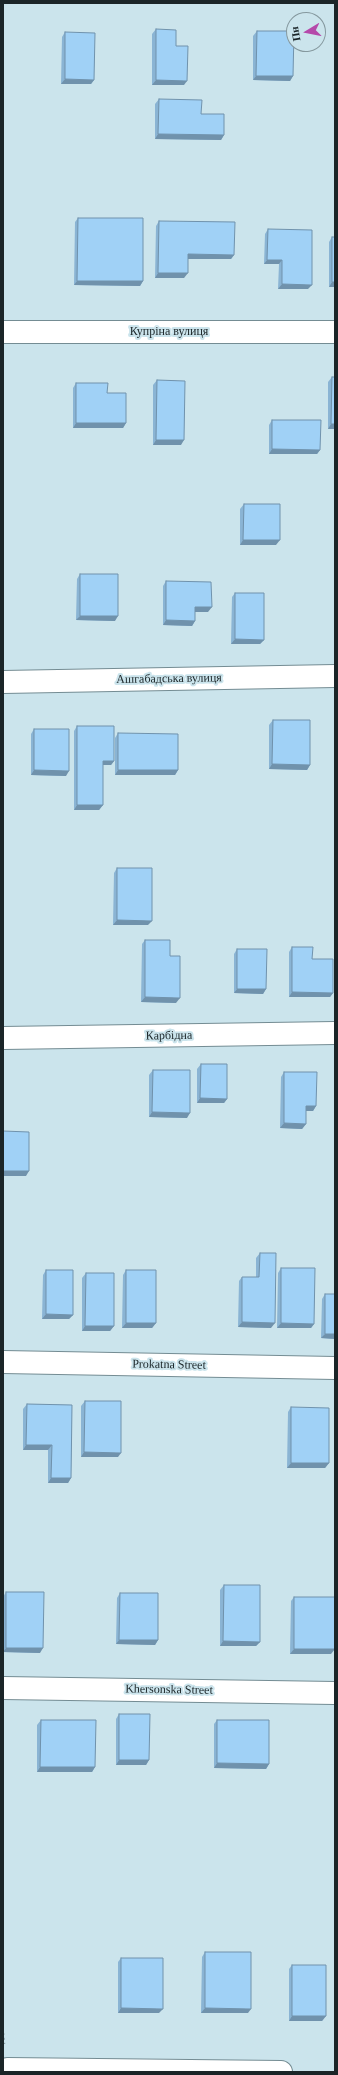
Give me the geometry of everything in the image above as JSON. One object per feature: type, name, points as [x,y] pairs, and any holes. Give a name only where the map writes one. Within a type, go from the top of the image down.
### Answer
[{"type":"street","name":"Купріна вулиця","points":[[3,332],[335,332]]},
{"type":"street","name":"Ашгабадська вулиця","points":[[3,682],[335,676]]},
{"type":"street","name":"Карбідна","points":[[3,1038],[335,1033]]},
{"type":"street","name":"Prokatna Street","points":[[3,1362],[335,1368]]},
{"type":"street","name":"Khersonska Street","points":[[3,1688],[335,1693]]},
{"type":"street","points":[[7,2068],[281,2072]]},
{"type":"building","points":[[156,29],[176,30],[176,46],[188,46],[187,81],[156,80]]},
{"type":"building","points":[[257,31],[286,31],[286,52],[294,52],[293,76],[256,76]]},
{"type":"building","points":[[65,32],[95,33],[94,80],[65,79]]},
{"type":"building","points":[[159,99],[202,100],[201,114],[224,114],[224,135],[158,134]]},
{"type":"building","points":[[78,218],[143,218],[143,281],[77,281]]},
{"type":"building","points":[[159,221],[235,222],[234,255],[188,254],[188,273],[158,273]]},
{"type":"building","points":[[268,229],[312,230],[312,285],[282,284],[282,260],[267,260]]},
{"type":"building","points":[[332,237],[335,237],[335,282],[332,282]]},
{"type":"building","points":[[332,377],[335,377],[335,424],[331,424]]},
{"type":"building","points":[[157,380],[185,381],[184,440],[156,440]]},
{"type":"building","points":[[76,383],[108,383],[107,393],[126,393],[126,423],[76,423]]},
{"type":"building","points":[[272,420],[321,420],[320,450],[272,449]]},
{"type":"building","points":[[244,504],[280,504],[280,540],[243,540]]},
{"type":"building","points":[[80,574],[118,574],[118,616],[80,616]]},
{"type":"building","points":[[166,581],[211,582],[212,607],[195,607],[195,621],[166,620]]},
{"type":"building","points":[[235,593],[264,593],[264,640],[235,639]]},
{"type":"building","points":[[273,720],[310,720],[310,765],[272,764]]},
{"type":"building","points":[[77,726],[114,726],[114,761],[103,761],[103,805],[77,805]]},
{"type":"building","points":[[34,729],[69,729],[69,771],[34,770]]},
{"type":"building","points":[[118,733],[178,734],[178,770],[118,770]]},
{"type":"building","points":[[117,868],[152,868],[152,921],[117,920]]},
{"type":"building","points":[[145,940],[170,940],[170,956],[180,956],[180,998],[145,997]]},
{"type":"building","points":[[292,947],[313,947],[312,959],[333,959],[333,993],[292,992]]},
{"type":"building","points":[[237,949],[267,949],[266,989],[237,989]]},
{"type":"building","points":[[201,1064],[227,1064],[227,1099],[200,1098]]},
{"type":"building","points":[[153,1070],[190,1070],[190,1113],[152,1112]]},
{"type":"building","points":[[284,1072],[317,1072],[316,1106],[306,1106],[306,1124],[284,1123]]},
{"type":"building","points":[[3,1131],[29,1132],[29,1171],[3,1171]]},
{"type":"building","points":[[260,1253],[276,1253],[275,1323],[242,1322],[242,1277],[259,1277]]},
{"type":"building","points":[[281,1268],[315,1268],[314,1324],[281,1323]]},
{"type":"building","points":[[46,1270],[73,1270],[73,1315],[46,1314]]},
{"type":"building","points":[[126,1270],[156,1270],[156,1323],[126,1323]]},
{"type":"building","points":[[86,1273],[114,1273],[114,1326],[85,1326]]},
{"type":"building","points":[[325,1294],[335,1294],[335,1334],[325,1334]]},
{"type":"building","points":[[85,1401],[121,1401],[121,1453],[84,1452]]},
{"type":"building","points":[[27,1404],[72,1405],[71,1478],[51,1478],[52,1445],[26,1445]]},
{"type":"building","points":[[291,1407],[329,1408],[329,1463],[291,1463]]},
{"type":"building","points":[[224,1585],[260,1585],[260,1642],[223,1641]]},
{"type":"building","points":[[6,1592],[44,1592],[43,1648],[6,1648]]},
{"type":"building","points":[[120,1593],[158,1593],[158,1640],[119,1640]]},
{"type":"building","points":[[294,1597],[335,1597],[335,1649],[294,1649]]},
{"type":"building","points":[[119,1714],[150,1714],[149,1760],[119,1760]]},
{"type":"building","points":[[41,1720],[96,1720],[95,1767],[40,1767]]},
{"type":"building","points":[[217,1720],[269,1720],[269,1764],[217,1763]]},
{"type":"building","points":[[205,1952],[251,1952],[251,2009],[205,2008]]},
{"type":"building","points":[[121,1958],[163,1958],[163,2009],[121,2008]]},
{"type":"building","points":[[292,1965],[326,1965],[326,2016],[292,2016]]}]
